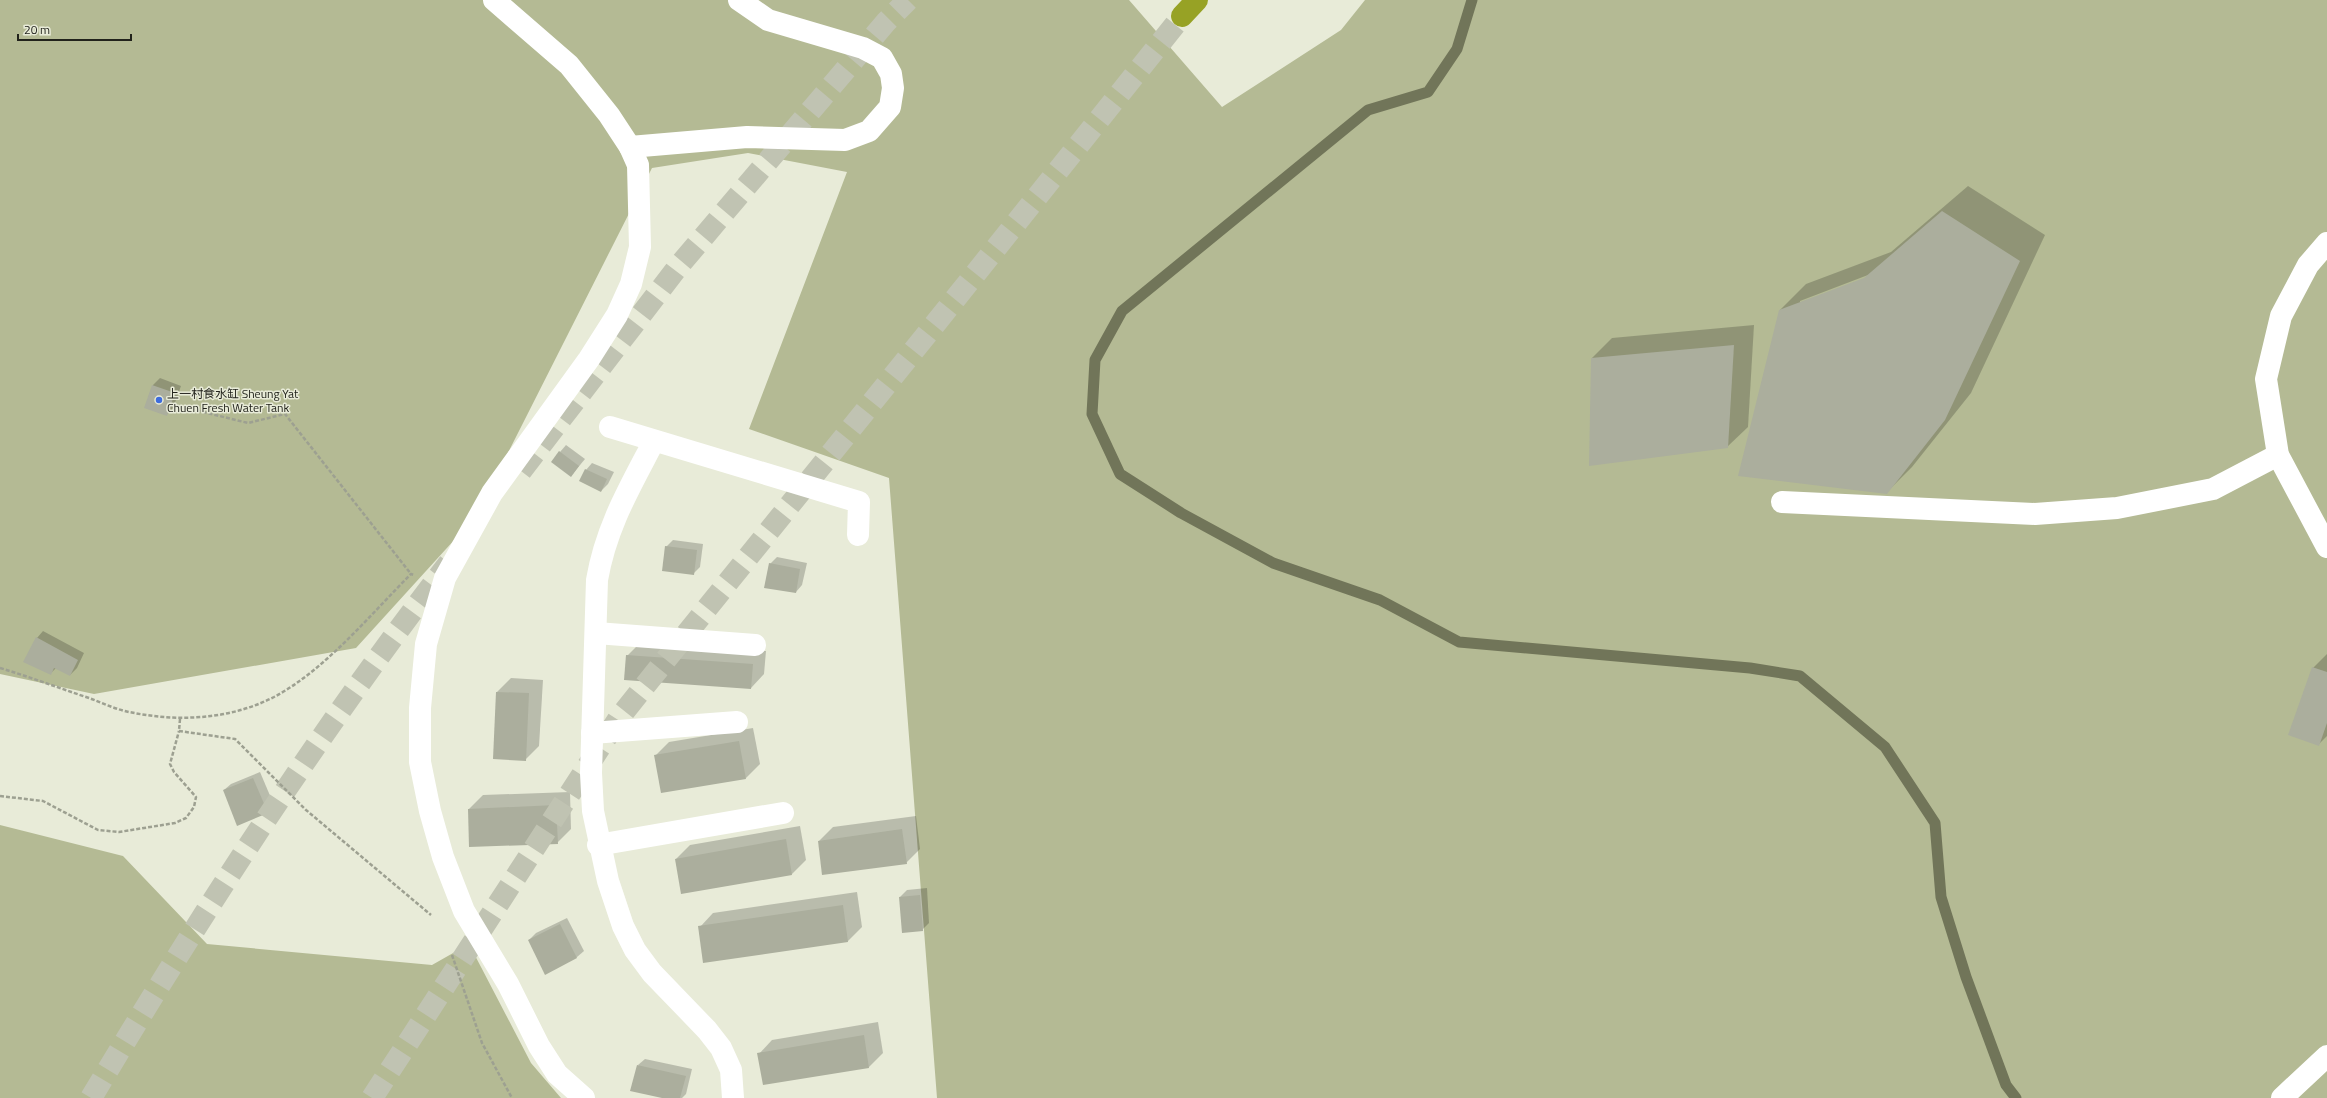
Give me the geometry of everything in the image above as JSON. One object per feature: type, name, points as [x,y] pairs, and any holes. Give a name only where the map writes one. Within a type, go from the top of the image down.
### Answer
[{"type":"highway","points":[[1182,16],[1197,0]]},
{"type":"lane","points":[[494,0],[569,65],[609,115],[630,147],[638,165],[640,247],[631,284],[617,315],[589,359],[492,493],[445,578],[426,644],[420,708],[420,762],[430,811],[443,857],[464,911],[508,984],[539,1046],[558,1074],[584,1098]]},
{"type":"lane","points":[[630,147],[747,137],[845,140],[869,131],[890,108],[893,88],[891,74],[882,58],[863,48],[768,20],[739,0]]},
{"type":"lane","points":[[2327,243],[2308,265],[2281,316],[2266,379],[2278,455],[2327,547]]},
{"type":"lane","points":[[610,427],[859,502],[858,535]]},
{"type":"lane","points":[[654,441],[610,528],[602,552],[597,580],[592,733],[592,811],[598,845],[621,920],[635,950],[652,973],[707,1030],[721,1048],[731,1070],[733,1098]]},
{"type":"lane","points":[[1782,502],[2035,514],[2117,508],[2213,489],[2278,455]]},
{"type":"lane","points":[[596,633],[755,645]]},
{"type":"lane","points":[[592,733],[737,722]]},
{"type":"lane","points":[[598,845],[783,812]]},
{"type":"lane","points":[[2282,1098],[2327,1056]]},
{"type":"path","points":[[191,409],[248,423],[285,414],[411,574],[445,578]]},
{"type":"path","points":[[0,668],[128,712],[180,719],[205,717],[235,711],[273,697],[327,658],[411,574]]},
{"type":"path","points":[[0,796],[43,801],[98,830],[119,832],[176,823],[186,818],[194,807],[196,797],[174,772],[170,764],[179,732],[180,719]]},
{"type":"path","points":[[179,732],[236,739],[306,810],[436,919]]},
{"type":"path","points":[[452,954],[482,1043],[512,1098]]},
{"type":"green space","points":[[0,0],[1129,0],[1222,107],[1341,30],[1365,0],[2327,0],[2327,1098],[937,1098],[889,478],[749,429],[847,172],[748,153],[652,168],[476,516],[356,648],[94,694],[0,674]]},
{"type":"green space","points":[[0,825],[123,856],[207,944],[432,965],[469,944],[531,1063],[561,1098],[0,1098]]},
{"type":"building","points":[[1942,211],[2020,261],[1945,420],[1887,494],[1738,476],[1779,310],[1864,278]]},
{"type":"building","points":[[1734,345],[1728,448],[1589,466],[1591,358]]},
{"type":"building","name":"上一村食水缸 Sheung Yat Chuen Fresh Water Tank","points":[[152,385],[175,393],[167,416],[144,408]]},
{"type":"building","points":[[559,451],[579,466],[571,477],[551,462]]},
{"type":"building","points":[[585,469],[607,479],[601,492],[579,481]]},
{"type":"building","points":[[665,546],[697,550],[694,575],[662,571]]},
{"type":"building","points":[[769,563],[800,569],[796,593],[764,588]]},
{"type":"building","points":[[36,637],[78,660],[70,676],[54,668],[51,675],[23,662]]},
{"type":"building","points":[[626,655],[753,664],[751,689],[624,680]]},
{"type":"building","points":[[2312,667],[2327,672],[2327,723],[2319,746],[2288,735]]},
{"type":"building","points":[[496,692],[529,693],[526,761],[493,759]]},
{"type":"building","points":[[739,741],[746,779],[661,793],[654,755]]},
{"type":"building","points":[[253,778],[268,813],[237,826],[223,790]]},
{"type":"building","points":[[556,805],[558,844],[469,847],[468,809]]},
{"type":"building","points":[[902,829],[907,864],[822,875],[818,841]]},
{"type":"building","points":[[786,839],[792,875],[681,894],[675,859]]},
{"type":"building","points":[[920,895],[923,931],[902,933],[899,897]]},
{"type":"building","points":[[843,905],[848,942],[703,963],[698,926]]},
{"type":"building","points":[[560,924],[577,958],[545,975],[528,940]]},
{"type":"building","points":[[864,1035],[869,1068],[763,1085],[757,1053]]},
{"type":"building","points":[[637,1065],[686,1076],[680,1098],[662,1098],[630,1091]]},
{"type":"waterway","points":[[1472,0],[1457,49],[1428,92],[1368,110],[1122,311],[1095,360],[1092,414],[1120,474],[1181,513],[1273,563],[1380,600],[1459,642],[1750,668],[1800,676],[1885,747],[1935,823],[1941,897],[1966,977],[2006,1085],[2016,1098]]},
{"type":"tunnel","points":[[521,471],[677,268],[886,22],[908,0]]},
{"type":"tunnel","points":[[372,1098],[619,718],[1182,16]]},
{"type":"tunnel","points":[[91,1098],[175,961],[262,825],[353,692],[449,563]]},
{"type":"place","name":"上一村食水缸 Sheung Yat Chuen Fresh Water Tank","points":[[159,400]]}]
